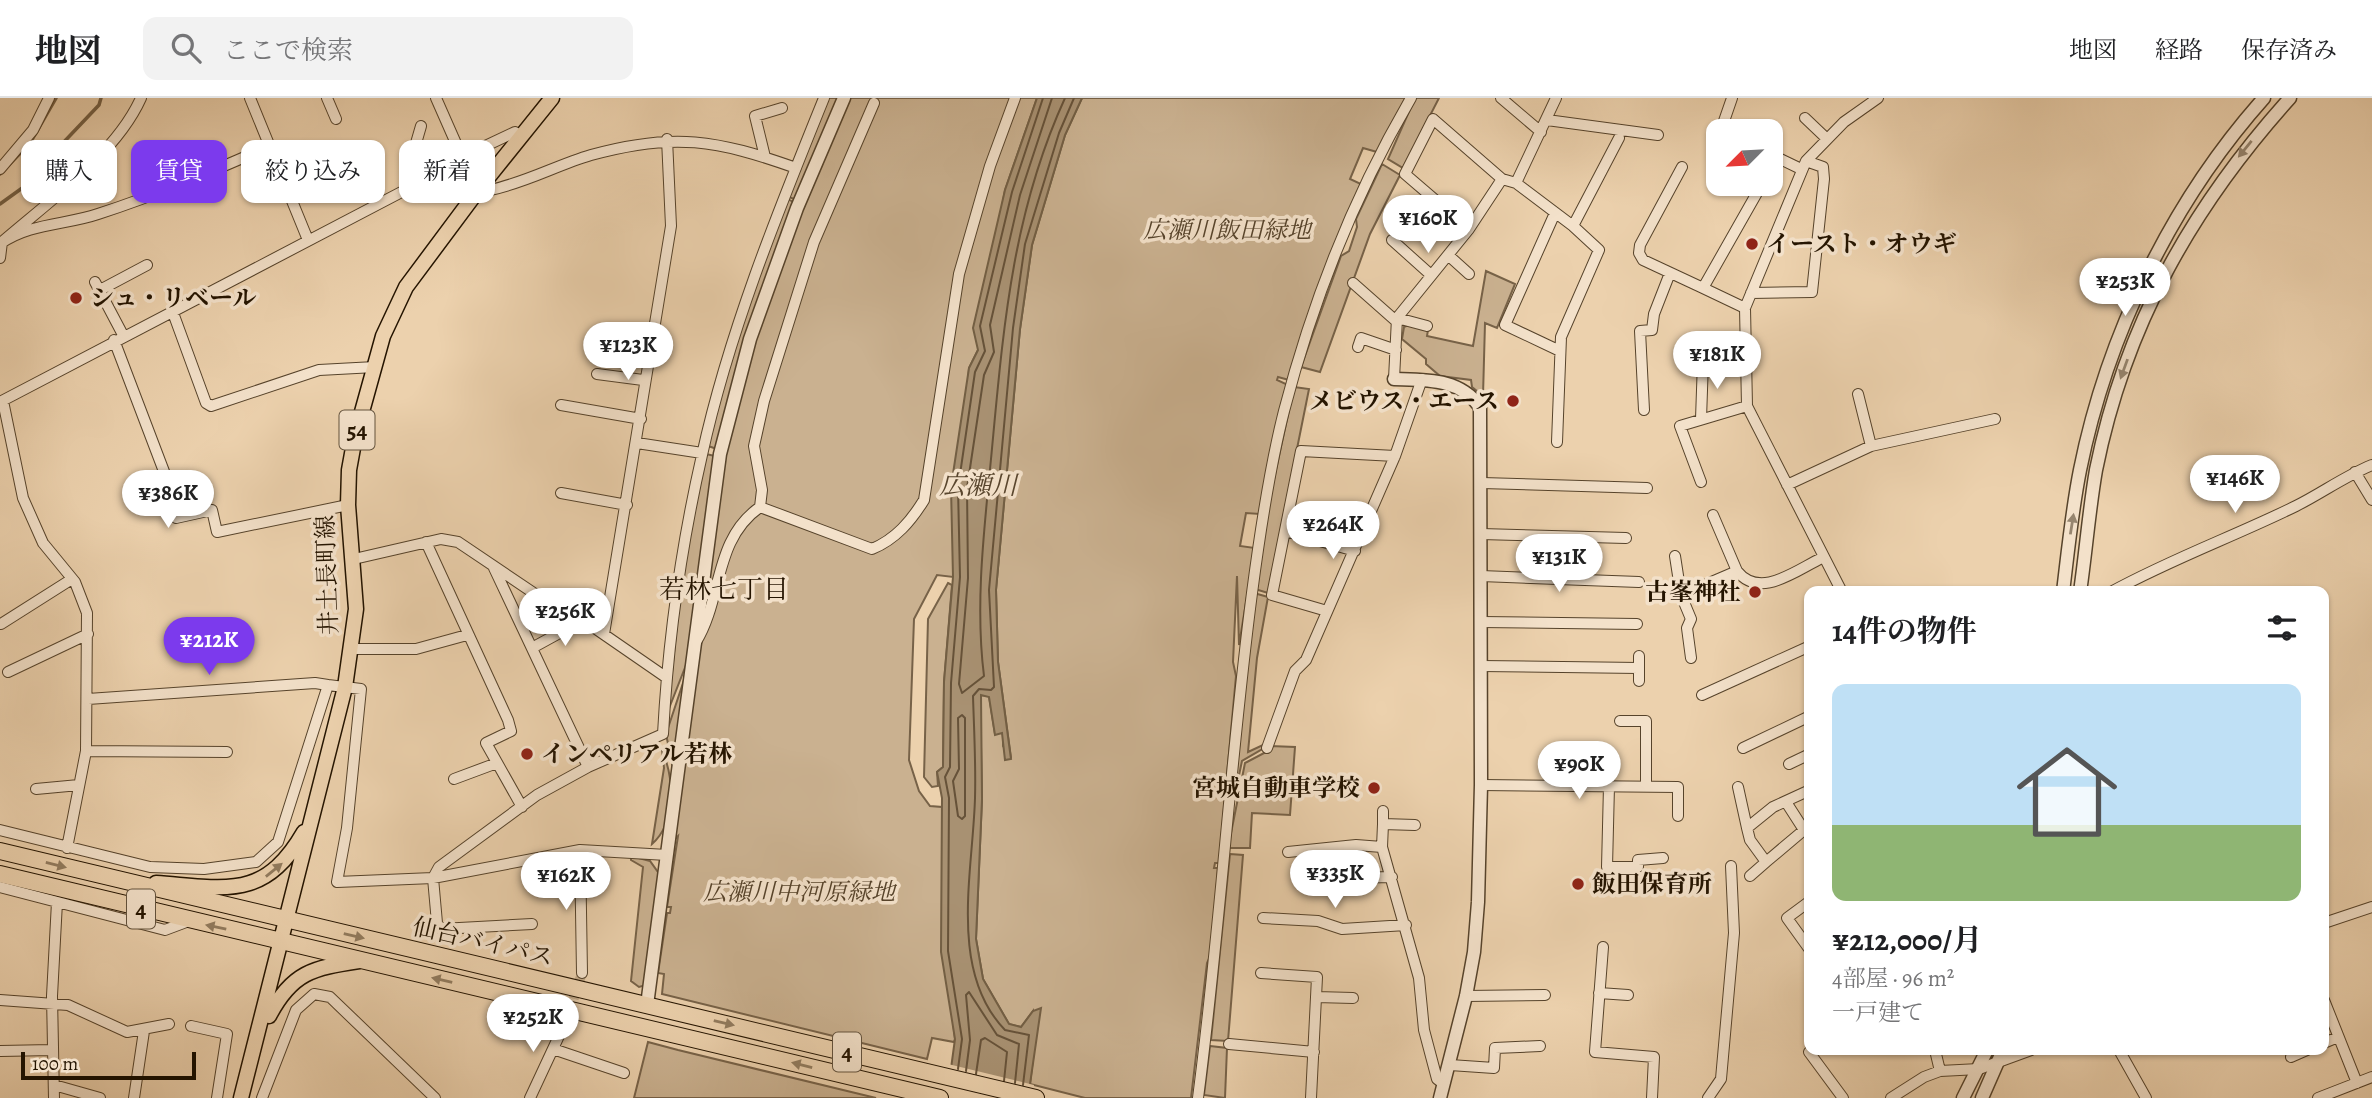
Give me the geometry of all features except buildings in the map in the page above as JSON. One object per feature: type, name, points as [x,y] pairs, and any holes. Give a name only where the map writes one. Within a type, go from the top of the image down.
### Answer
[{"type":"highway","name":"仙台バイパス","points":[[0,851],[1036,1098]]},
{"type":"highway","name":"仙台バイパス","points":[[0,874],[940,1098]]},
{"type":"main road","name":"井土長町線","points":[[495,169],[552,98]]},
{"type":"main road","name":"井土長町線","points":[[242,1095],[314,816],[352,649],[355,609],[354,559],[348,505],[349,470],[355,437],[394,307],[469,203]]},
{"type":"main road","points":[[113,879],[206,887],[249,885],[275,871],[292,854],[314,816]]},
{"type":"main road","points":[[260,1033],[275,1004],[303,973],[361,961]]},
{"type":"street","points":[[0,169],[33,131],[49,98]]},
{"type":"street","points":[[250,98],[268,140]]},
{"type":"street","points":[[327,98],[336,119]]},
{"type":"street","points":[[436,98],[455,140]]},
{"type":"street","points":[[532,924],[441,929],[433,878],[439,867],[537,795],[587,767],[663,734],[681,565],[702,453],[741,320],[824,98]]},
{"type":"street","points":[[652,1006],[667,855],[711,509],[733,398],[779,258],[844,98]]},
{"type":"street","points":[[760,508],[872,549],[897,534],[924,500],[929,483],[944,359],[959,274],[990,166],[1016,98]]},
{"type":"street","points":[[1198,1098],[1242,661],[1267,490],[1297,365],[1349,224],[1411,98]]},
{"type":"street","points":[[1501,98],[1541,132]]},
{"type":"street","points":[[1516,183],[1556,98]]},
{"type":"street","points":[[1725,119],[1732,98]]},
{"type":"street","points":[[2064,586],[2080,470],[2101,389],[2133,302],[2155,258],[2216,159],[2264,98]]},
{"type":"street","points":[[2081,586],[2096,471],[2115,393],[2147,308],[2178,247],[2231,166],[2290,98]]},
{"type":"street","points":[[0,258],[1,243],[79,175],[133,116],[143,99]]},
{"type":"street","points":[[1838,586],[1747,406],[1745,308],[1803,165],[1826,138],[1874,99]]},
{"type":"street","points":[[693,647],[706,626],[724,550],[739,524],[760,508],[762,490],[754,446],[764,401],[814,242],[874,103]]},
{"type":"street","points":[[765,157],[755,116],[782,108]]},
{"type":"street","points":[[1805,118],[1826,138]]},
{"type":"street","points":[[1469,229],[1405,174],[1433,119],[1502,179],[1516,183],[1573,226],[1599,250],[1561,337],[1557,442]]},
{"type":"street","points":[[1546,120],[1657,135]]},
{"type":"street","points":[[417,140],[421,126]]},
{"type":"street","points":[[493,140],[515,132],[521,136]]},
{"type":"street","points":[[1573,226],[1619,138]]},
{"type":"street","points":[[495,189],[508,187],[591,155],[667,139],[733,147],[796,168]]},
{"type":"street","points":[[604,634],[637,443],[643,380],[671,226],[667,139]]},
{"type":"street","points":[[1,243],[46,225],[97,215],[182,184],[241,159]]},
{"type":"street","points":[[1751,293],[1812,292],[1823,167],[1783,159]]},
{"type":"street","points":[[1682,167],[1639,249],[1643,260],[1745,308]]},
{"type":"street","points":[[1440,1098],[1466,996],[1474,952],[1478,902],[1481,785],[1480,407],[1467,394],[1444,381],[1394,379],[1396,319],[1469,229],[1502,179]]},
{"type":"street","points":[[67,848],[86,751],[88,612],[72,579],[43,543],[23,498],[1,402],[399,193]]},
{"type":"street","points":[[1703,288],[1755,196]]},
{"type":"street","points":[[293,203],[308,240]]},
{"type":"street","points":[[1555,213],[1505,325],[1560,351]]},
{"type":"street","points":[[1392,240],[1431,275]]},
{"type":"street","points":[[1448,255],[1469,274]]},
{"type":"street","points":[[147,265],[98,286],[119,338],[168,482],[176,518],[212,510],[217,532],[348,505]]},
{"type":"street","points":[[1644,410],[1640,331],[1652,330],[1654,314],[1670,273]]},
{"type":"street","points":[[1353,283],[1396,319],[1427,326]]},
{"type":"street","points":[[172,310],[206,403],[211,406],[319,370],[375,367]]},
{"type":"street","points":[[1358,347],[1361,338],[1396,350]]},
{"type":"street","points":[[1701,419],[1703,361]]},
{"type":"street","points":[[597,374],[643,380]]},
{"type":"street","points":[[1267,748],[1295,671],[1306,660],[1395,456],[1422,379]]},
{"type":"street","points":[[1858,394],[1871,446]]},
{"type":"street","points":[[561,405],[640,419]]},
{"type":"street","points":[[1702,482],[1680,426],[1747,406]]},
{"type":"street","points":[[1787,485],[1871,446],[1996,419]]},
{"type":"street","points":[[637,443],[702,453]]},
{"type":"street","points":[[1327,611],[1272,595],[1301,451],[1395,456]]},
{"type":"street","points":[[2122,586],[2168,561],[2208,547],[2297,506],[2355,472],[2372,466]]},
{"type":"street","points":[[2355,472],[2372,500]]},
{"type":"street","points":[[1482,483],[1647,488]]},
{"type":"street","points":[[561,493],[627,505]]},
{"type":"street","points":[[1713,515],[1737,571],[1749,582],[1765,585],[1822,558]]},
{"type":"street","points":[[1285,531],[1354,551]]},
{"type":"street","points":[[1482,534],[1626,538]]},
{"type":"street","points":[[354,559],[441,538],[458,542],[494,568],[583,620],[667,678]]},
{"type":"street","points":[[426,542],[511,731],[486,743],[522,807]]},
{"type":"street","points":[[1675,556],[1681,595],[1691,619],[1687,628],[1691,659]]},
{"type":"street","points":[[494,568],[587,767]]},
{"type":"street","points":[[1681,595],[1737,571]]},
{"type":"street","points":[[1481,576],[1639,582]]},
{"type":"street","points":[[1,624],[72,579]]},
{"type":"street","points":[[532,648],[583,620]]},
{"type":"street","points":[[1481,622],[1637,624]]},
{"type":"street","points":[[8,672],[88,634]]},
{"type":"street","points":[[352,649],[416,649],[467,635]]},
{"type":"street","points":[[1702,695],[1804,649]]},
{"type":"street","points":[[1639,656],[1639,681]]},
{"type":"street","points":[[1481,666],[1639,668]]},
{"type":"street","points":[[88,699],[315,683],[361,689],[347,828],[337,881],[433,878],[580,850],[667,855]]},
{"type":"street","points":[[0,830],[150,867],[204,869],[256,862],[278,842],[328,685]]},
{"type":"street","points":[[1742,748],[1804,719]]},
{"type":"street","points":[[1620,721],[1646,721],[1646,787]]},
{"type":"street","points":[[86,751],[227,752]]},
{"type":"street","points":[[1789,764],[1804,757]]},
{"type":"street","points":[[454,779],[497,763]]},
{"type":"street","points":[[1481,785],[1646,787],[1678,783],[1678,816]]},
{"type":"street","points":[[36,789],[79,785]]},
{"type":"street","points":[[1609,786],[1607,867],[1638,867],[1638,860],[1663,858]]},
{"type":"street","points":[[1738,787],[1750,841],[1766,862]]},
{"type":"street","points":[[1747,828],[1773,807],[1804,793]]},
{"type":"street","points":[[1786,802],[1804,829]]},
{"type":"street","points":[[1383,811],[1382,846],[1419,978],[1424,1030],[1437,1079],[1444,1084]]},
{"type":"street","points":[[1383,824],[1415,825]]},
{"type":"street","points":[[1750,876],[1804,836]]},
{"type":"street","points":[[1288,852],[1356,845],[1382,846]]},
{"type":"street","points":[[580,850],[582,973]]},
{"type":"street","points":[[1708,1098],[1721,1079],[1734,933],[1731,866]]},
{"type":"street","points":[[1351,878],[1392,877]]},
{"type":"street","points":[[0,887],[164,930],[190,921]]},
{"type":"street","points":[[54,1098],[52,1049],[57,902]]},
{"type":"street","points":[[1804,905],[1787,918],[1804,942]]},
{"type":"street","points":[[2329,921],[2372,907]]},
{"type":"street","points":[[1263,918],[1318,921],[1342,929],[1406,925]]},
{"type":"street","points":[[1603,947],[1595,1052],[1654,1058],[1652,1098]]},
{"type":"street","points":[[1261,973],[1317,977],[1311,1098]]},
{"type":"street","points":[[1600,993],[1629,995]]},
{"type":"street","points":[[242,1095],[263,1098],[296,1010],[314,994],[330,997],[435,1098]]},
{"type":"street","points":[[1466,996],[1545,995]]},
{"type":"street","points":[[1316,997],[1353,998]]},
{"type":"street","points":[[0,1000],[68,1005],[127,1032],[145,1031],[169,1024]]},
{"type":"street","points":[[2329,1013],[2357,1083]]},
{"type":"street","points":[[530,1098],[565,1023]]},
{"type":"street","points":[[191,1026],[227,1034],[217,1098]]},
{"type":"street","points":[[134,1098],[145,1031]]},
{"type":"street","points":[[2329,1041],[2338,1037]]},
{"type":"street","points":[[1228,1044],[1314,1052]]},
{"type":"street","points":[[1450,1065],[1494,1068],[1495,1048],[1540,1046]]},
{"type":"street","points":[[0,1051],[52,1049]]},
{"type":"street","points":[[553,1049],[624,1073]]},
{"type":"street","points":[[1811,1055],[1843,1098]]},
{"type":"street","points":[[1936,1055],[1940,1071]]},
{"type":"street","points":[[1963,1098],[1985,1055]]},
{"type":"street","points":[[1982,1098],[2001,1055]]},
{"type":"street","points":[[1891,1098],[1917,1081],[1940,1071],[1979,1069],[2019,1055]]},
{"type":"street","points":[[2122,1055],[2146,1098]]},
{"type":"street","points":[[2291,1057],[2296,1055]]},
{"type":"street","points":[[2318,1098],[2372,1077]]},
{"type":"street","points":[[54,1086],[100,1098]]},
{"type":"green space","points":[[828,98],[840,98],[796,200],[787,196]]},
{"type":"green space","name":"広瀬川中河原緑地","points":[[850,98],[1037,98],[1005,190],[978,350],[969,368],[953,577],[937,575],[914,619],[909,760],[919,791],[930,806],[942,807],[950,996],[955,1039],[954,1042],[932,1038],[927,1059],[662,994],[664,974],[658,973],[667,913],[670,913],[671,907],[667,907],[678,836],[674,840],[726,450],[754,341],[797,223]]},
{"type":"green space","name":"広瀬川飯田緑地","points":[[1082,98],[1406,98],[1377,152],[1363,148],[1350,179],[1363,185],[1289,380],[1278,377],[1277,380],[1288,385],[1260,514],[1246,513],[1240,546],[1255,548],[1239,645],[1237,576],[1233,662],[1236,676],[1219,863],[1215,863],[1214,868],[1218,868],[1212,952],[1207,963],[1191,1098],[1085,1098],[1030,1084],[1034,1051],[1033,1011],[1021,1027],[1009,1024],[983,979],[976,939],[982,799],[980,695],[989,696],[995,734],[1003,732],[1003,746],[1011,758],[998,662],[996,590],[1020,329],[1032,245],[1065,135]]},
{"type":"green space","points":[[1415,98],[1439,98],[1403,168],[1388,159]]},
{"type":"green space","points":[[1382,164],[1400,175],[1370,234],[1320,372],[1301,367],[1341,256],[1349,251],[1357,227],[1356,219]]},
{"type":"green space","points":[[786,198],[795,203],[717,449],[708,446],[732,352]]},
{"type":"green space","points":[[1486,271],[1515,284],[1497,328],[1485,323],[1483,396],[1472,387],[1471,380],[1440,376],[1426,364],[1426,359],[1402,339],[1404,327],[1408,325],[1428,330],[1427,336],[1473,346]]},
{"type":"green space","points":[[1294,387],[1309,389],[1268,593],[1255,589],[1266,516]]},
{"type":"green space","points":[[706,454],[715,456],[686,665],[668,711],[682,575]]},
{"type":"green space","points":[[948,583],[952,585],[944,682],[943,767],[937,772],[938,786],[932,787],[924,777],[928,619]]},
{"type":"green space","points":[[1254,593],[1268,597],[1257,658],[1248,752],[1265,744],[1264,748],[1242,761],[1234,799]]},
{"type":"green space","points":[[685,677],[674,773],[666,734]]},
{"type":"green space","points":[[1270,746],[1295,747],[1290,815],[1252,813],[1250,848],[1228,848],[1245,763],[1268,751]]},
{"type":"green space","points":[[662,750],[669,773],[671,799],[666,824],[652,844],[664,768]]},
{"type":"green space","points":[[1230,854],[1243,855],[1228,1041],[1211,1040]]},
{"type":"green space","points":[[631,856],[650,861],[660,875],[646,985],[639,987],[631,981],[643,867],[631,860]]},
{"type":"green space","points":[[648,1042],[678,1050],[876,1098],[634,1098]]},
{"type":"green space","points":[[1210,1046],[1227,1048],[1225,1098],[1204,1095]]},
{"type":"water","name":"広瀬川","points":[[1037,98],[1082,98],[1065,135],[1032,245],[1020,329],[996,590],[998,662],[1011,759],[1005,760],[1002,733],[995,735],[989,697],[981,695],[982,799],[976,939],[983,979],[1009,1024],[1021,1027],[1033,1011],[1041,1008],[1028,1098],[947,1098],[955,1039],[941,952],[942,798],[937,772],[943,767],[944,682],[953,577],[951,487],[969,368],[978,350],[973,328],[1005,190]]},
{"type":"pier","points":[[948,1064],[1034,1085],[1032,1098],[943,1098]]},
{"type":"waterway","points":[[0,174],[30,143],[56,98]]},
{"type":"waterway","points":[[0,204],[25,186],[36,164],[61,145],[99,105],[101,98]]},
{"type":"tunnel","points":[[569,1013],[582,973]]},
{"type":"place","name":"イースト・オウギ","points":[[1752,244]]},
{"type":"place","name":"シュ・リベール","points":[[76,298]]},
{"type":"place","name":"メビウス・エース","points":[[1513,401]]},
{"type":"place","name":"古峯神社","points":[[1755,592]]},
{"type":"place","name":"インペリアル若林","points":[[527,754]]},
{"type":"place","name":"宮城自動車学校","points":[[1374,788]]},
{"type":"place","name":"飯田保育所","points":[[1578,884]]},
{"type":"district","name":"若林七丁目","points":[[724,589]]}]
